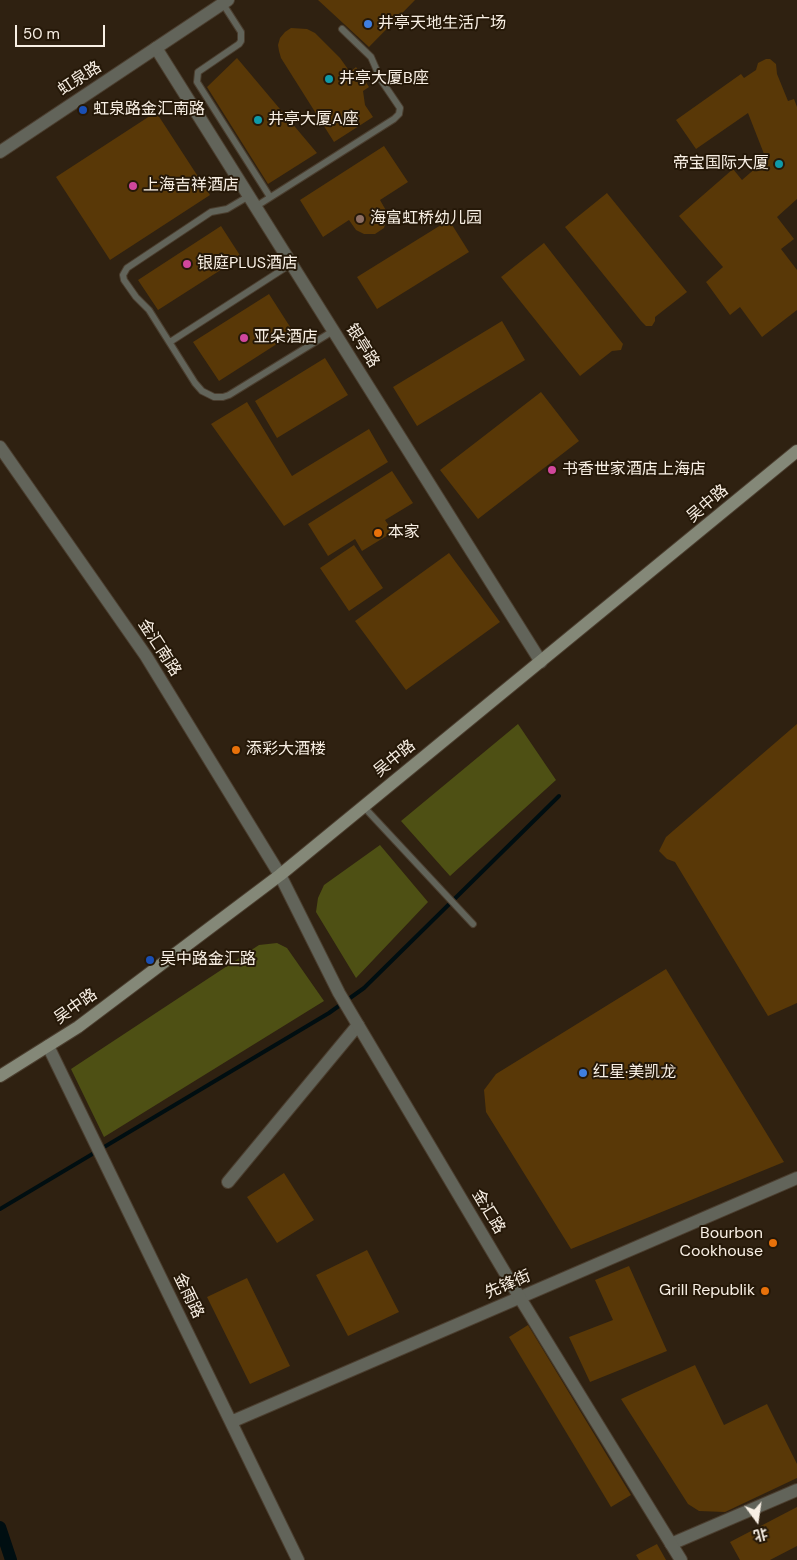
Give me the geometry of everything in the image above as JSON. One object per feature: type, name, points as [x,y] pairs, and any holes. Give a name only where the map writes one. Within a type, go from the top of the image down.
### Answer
[{"type":"main road","name":"吴中路","points":[[0,1076],[48,1046],[156,969],[280,874],[797,451]]},
{"type":"street","name":"虹泉路","points":[[0,152],[226,2]]},
{"type":"street","name":"银亭路","points":[[156,48],[540,662]]},
{"type":"street","name":"金汇南路","points":[[0,447],[146,656],[280,874]]},
{"type":"street","name":"金汇路","points":[[280,874],[339,993],[520,1298],[680,1560]]},
{"type":"street","points":[[228,1182],[356,1021]]},
{"type":"street","name":"金雨路","points":[[48,1046],[298,1560]]},
{"type":"street","name":"先锋街","points":[[231,1422],[797,1178]]},
{"type":"street","points":[[671,1544],[797,1490]]},
{"type":"lane","points":[[226,2],[240,32],[241,41],[201,69],[197,82],[270,197]]},
{"type":"lane","points":[[333,331],[223,397],[214,397],[202,391],[195,383],[149,310],[136,297],[124,280],[124,271],[211,212],[270,197],[399,114],[400,108],[381,80],[372,57],[342,29]]},
{"type":"lane","points":[[170,342],[291,264]]},
{"type":"lane","points":[[364,806],[473,924]]},
{"type":"shaded area","points":[[518,724],[556,780],[450,876],[401,821]]},
{"type":"shaded area","points":[[380,845],[428,902],[356,978],[316,912],[318,898],[324,885]]},
{"type":"shaded area","points":[[277,943],[287,948],[324,1001],[104,1137],[71,1069],[259,945]]},
{"type":"building","name":"井亭天地生活广场","points":[[318,0],[415,0],[369,47]]},
{"type":"building","name":"井亭大厦B座","points":[[291,28],[307,29],[315,33],[340,58],[350,72],[356,67],[369,87],[363,91],[365,105],[373,117],[334,142],[281,58],[278,45],[280,38]]},
{"type":"building","name":"井亭大厦A座","points":[[237,58],[317,153],[268,184],[207,87]]},
{"type":"building","name":"帝宝国际大厦","points":[[770,59],[776,64],[777,74],[788,101],[794,99],[797,107],[797,199],[777,217],[794,239],[781,249],[797,270],[797,310],[762,337],[740,307],[730,315],[706,282],[723,267],[679,216],[733,169],[742,180],[766,159],[748,113],[696,149],[676,120],[741,74],[744,78],[756,70],[758,63]]},
{"type":"building","name":"上海吉祥酒店","points":[[156,112],[210,195],[110,260],[56,177]]},
{"type":"building","points":[[384,146],[408,182],[380,200],[388,214],[384,228],[375,234],[364,234],[356,230],[349,220],[323,237],[300,200]]},
{"type":"building","points":[[607,193],[687,292],[655,317],[652,326],[646,326],[641,321],[565,227]]},
{"type":"building","points":[[449,220],[469,252],[377,309],[357,277]]},
{"type":"building","name":"银庭PLUS酒店","points":[[221,226],[241,257],[158,310],[138,280]]},
{"type":"building","points":[[544,243],[623,344],[621,350],[612,351],[580,376],[501,277]]},
{"type":"building","name":"亚朵酒店","points":[[269,294],[294,333],[219,381],[193,342]]},
{"type":"building","points":[[502,321],[525,360],[417,426],[393,387]]},
{"type":"building","points":[[325,358],[348,395],[277,438],[255,401]]},
{"type":"building","points":[[541,392],[579,441],[478,519],[440,470]]},
{"type":"building","points":[[247,402],[292,476],[369,429],[388,462],[284,526],[211,424]]},
{"type":"building","points":[[392,471],[413,503],[385,520],[393,532],[362,551],[355,539],[328,556],[308,524]]},
{"type":"building","points":[[354,545],[383,588],[349,611],[320,568]]},
{"type":"building","points":[[449,553],[500,622],[406,690],[355,621]]},
{"type":"building","points":[[797,724],[797,1003],[768,1016],[675,862],[667,859],[659,851],[666,837]]},
{"type":"building","points":[[666,969],[784,1162],[571,1249],[486,1112],[484,1090],[496,1074]]},
{"type":"building","points":[[284,1173],[314,1220],[277,1243],[247,1197]]},
{"type":"building","points":[[367,1250],[399,1312],[348,1336],[316,1275]]},
{"type":"building","points":[[629,1266],[667,1351],[590,1382],[569,1337],[613,1320],[595,1280]]},
{"type":"building","points":[[247,1278],[290,1366],[250,1384],[207,1297]]},
{"type":"building","points":[[528,1325],[631,1495],[611,1507],[509,1337]]},
{"type":"building","points":[[695,1365],[724,1425],[767,1404],[797,1464],[797,1478],[725,1512],[699,1511],[688,1504],[621,1399]]},
{"type":"building","points":[[797,1507],[797,1546],[770,1560],[740,1560],[730,1542]]},
{"type":"building","points":[[657,1544],[666,1560],[639,1560],[636,1555]]},
{"type":"waterway","points":[[0,1209],[329,1013],[364,988],[559,796]]},
{"type":"waterway","points":[[0,1527],[11,1560]]},
{"type":"place","name":"井亭天地生活广场","points":[[368,24]]},
{"type":"place","name":"井亭大厦B座","points":[[329,79]]},
{"type":"place","name":"虹泉路金汇南路","points":[[83,110]]},
{"type":"place","name":"井亭大厦A座","points":[[258,120]]},
{"type":"place","name":"帝宝国际大厦","points":[[779,164]]},
{"type":"place","name":"上海吉祥酒店","points":[[133,186]]},
{"type":"place","name":"海富虹桥幼儿园","points":[[360,219]]},
{"type":"place","name":"银庭PLUS酒店","points":[[187,264]]},
{"type":"place","name":"亚朵酒店","points":[[244,338]]},
{"type":"place","name":"书香世家酒店上海店","points":[[552,470]]},
{"type":"place","name":"本家","points":[[378,533]]},
{"type":"place","name":"添彩大酒楼","points":[[236,750]]},
{"type":"place","name":"吴中路金汇路","points":[[150,960]]},
{"type":"place","name":"红星·美凯龙","points":[[583,1073]]},
{"type":"place","name":"Bourbon Cookhouse","points":[[773,1243]]},
{"type":"place","name":"Grill Republik","points":[[765,1291]]}]
